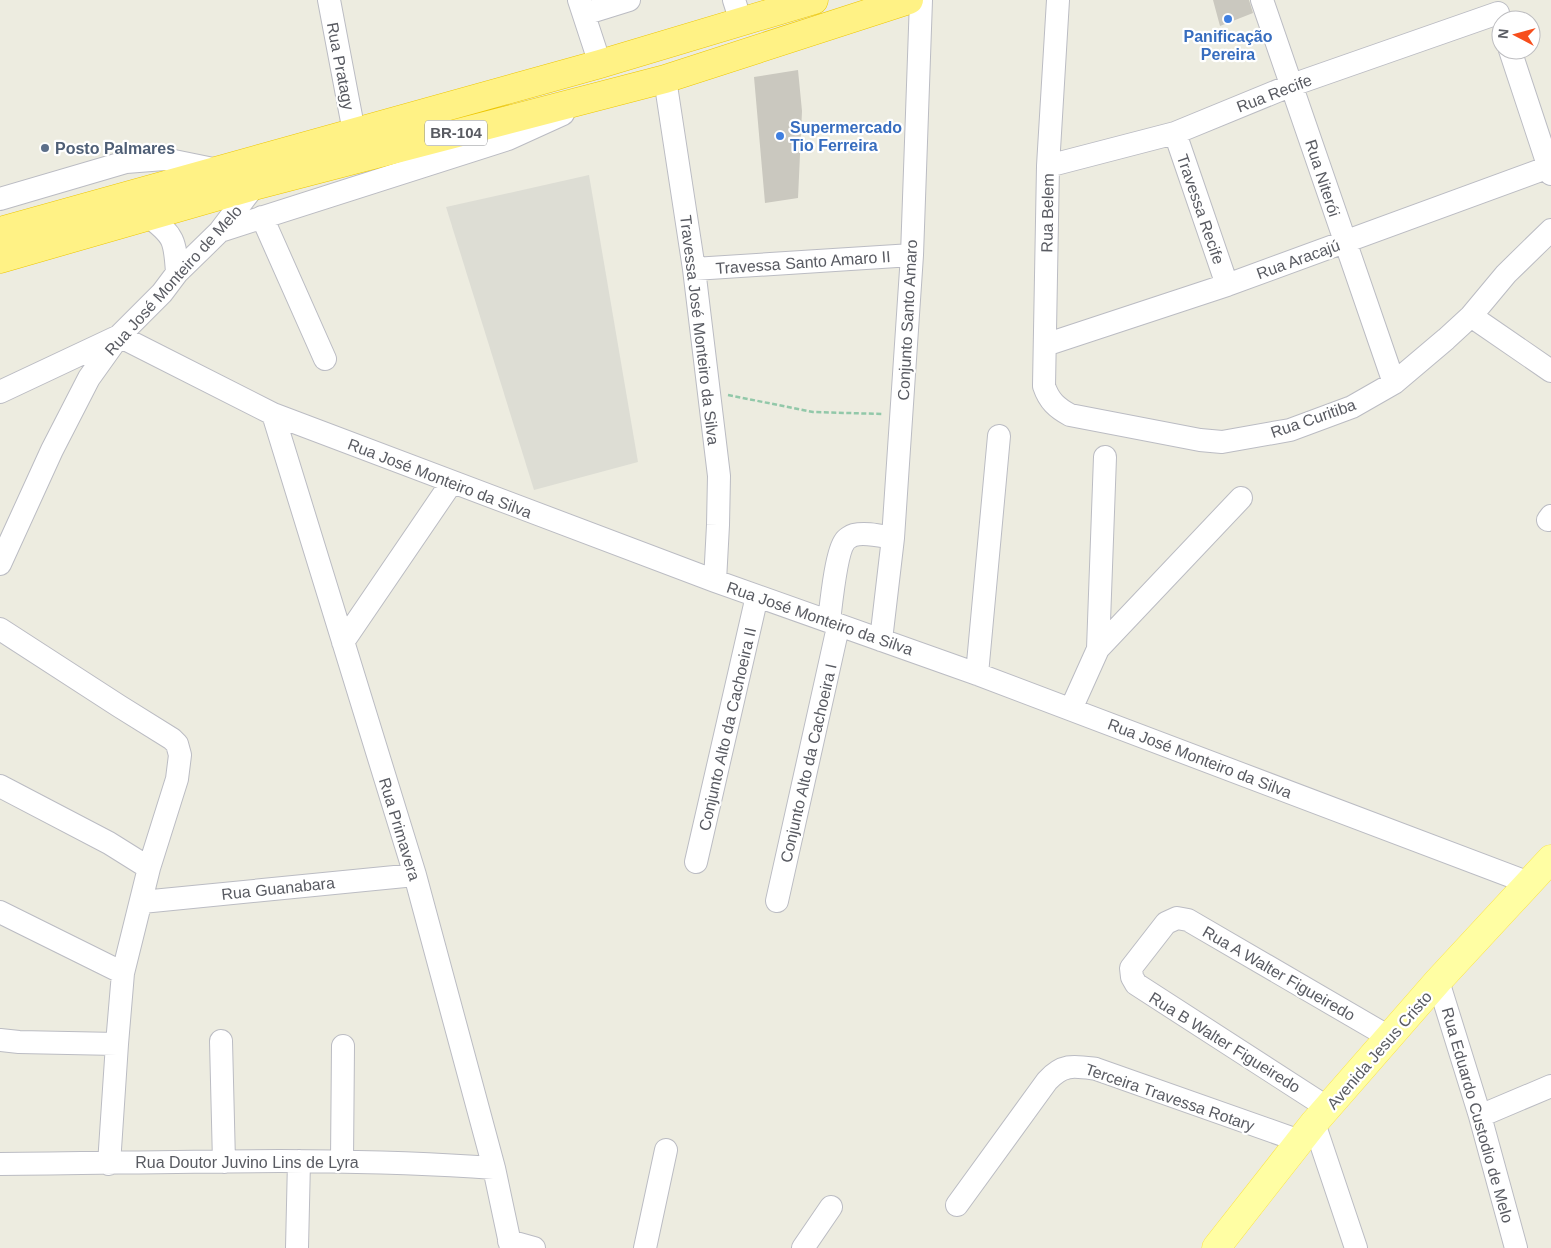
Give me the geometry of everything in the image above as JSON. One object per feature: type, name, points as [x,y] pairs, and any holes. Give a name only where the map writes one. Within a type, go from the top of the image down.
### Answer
[{"type":"highway","name":"BR-104","points":[[0,231],[600,64],[737,11],[814,0]]},
{"type":"highway","name":"BR-104","points":[[0,259],[254,186],[665,79],[909,0]]},
{"type":"main road","name":"Avenida Jesus Cristo","points":[[1216,1248],[1314,1124],[1438,981],[1551,859]]},
{"type":"street","name":"Rua Pratagy","points":[[329,0],[354,132]]},
{"type":"street","points":[[600,64],[581,7],[628,0]]},
{"type":"street","name":"Conjunto Santo Amaro","points":[[882,640],[893,538],[912,255],[921,0]]},
{"type":"street","name":"Rua Belem","points":[[1058,0],[1048,166],[1044,386],[1047,397],[1060,410],[1070,415]]},
{"type":"street","name":"Rua Niterói","points":[[1262,0],[1394,383]]},
{"type":"street","name":"Rua Recife","points":[[1048,166],[1175,133],[1292,85],[1491,14]]},
{"type":"street","points":[[1513,60],[1550,170]]},
{"type":"street","name":"Travessa José Monteiro da Silva","points":[[665,79],[694,269],[719,476],[715,581]]},
{"type":"street","points":[[220,231],[508,139],[550,121],[580,101]]},
{"type":"street","name":"Travessa Recife","points":[[1175,133],[1227,285]]},
{"type":"street","points":[[0,199],[126,162],[164,159],[218,170]]},
{"type":"street","name":"Rua Aracajú","points":[[1045,345],[1227,285],[1550,170]]},
{"type":"street","name":"Rua José Monteiro de Melo","points":[[0,564],[52,450],[89,378],[119,336],[220,231],[254,186]]},
{"type":"street","points":[[148,216],[166,229],[172,238],[177,274]]},
{"type":"street","points":[[262,217],[325,359]]},
{"type":"street","name":"Rua Curitiba","points":[[1070,415],[1200,440],[1222,442],[1290,430],[1352,407],[1394,383],[1471,316],[1506,274],[1551,230]]},
{"type":"street","name":"Travessa Santo Amaro II","points":[[694,269],[912,255]]},
{"type":"street","points":[[1471,316],[1551,371]]},
{"type":"street","points":[[0,392],[119,336]]},
{"type":"street","name":"Rua José Monteiro da Silva","points":[[119,336],[273,414],[715,581],[977,674],[1528,883]]},
{"type":"street","name":"Rua Primavera","points":[[273,414],[415,875],[494,1168],[510,1244]]},
{"type":"street","points":[[977,674],[1000,436]]},
{"type":"street","points":[[1098,649],[1105,457]]},
{"type":"street","points":[[343,642],[452,482]]},
{"type":"street","points":[[1071,710],[1098,649],[1241,498]]},
{"type":"street","name":"Conjunto Alto da Cachoeira I","points":[[777,901],[836,636],[839,556],[845,540],[854,535],[866,534],[893,538]]},
{"type":"street","name":"Conjunto Alto da Cachoeira II","points":[[696,862],[757,596]]},
{"type":"street","points":[[0,629],[172,739],[179,749],[180,762],[177,779],[149,868],[123,973],[116,1044],[109,1164]]},
{"type":"street","points":[[0,786],[109,842],[149,868]]},
{"type":"street","name":"Rua Guanabara","points":[[142,902],[415,875]]},
{"type":"street","points":[[0,912],[123,973]]},
{"type":"street","name":"Rua A Walter Figueiredo","points":[[1131,968],[1166,923],[1177,918],[1188,920],[1389,1037]]},
{"type":"street","name":"Rua B Walter Figueiredo","points":[[1131,968],[1132,977],[1136,984],[1314,1124]]},
{"type":"street","name":"Rua Eduardo Custodio de Melo","points":[[1438,981],[1480,1116],[1516,1248]]},
{"type":"street","points":[[0,1040],[116,1044]]},
{"type":"street","points":[[221,1041],[224,1162]]},
{"type":"street","points":[[342,1160],[343,1046]]},
{"type":"street","name":"Terceira Travessa Rotary","points":[[957,1205],[1047,1081],[1055,1072],[1070,1066],[1096,1069],[1314,1124]]},
{"type":"street","points":[[1480,1116],[1551,1086]]},
{"type":"street","points":[[1314,1124],[1356,1248]]},
{"type":"street","points":[[644,1248],[666,1150]]},
{"type":"street","name":"Rua Doutor Juvino Lins de Lyra","points":[[0,1164],[342,1160],[494,1168]]},
{"type":"street","points":[[297,1248],[299,1161]]},
{"type":"street","points":[[803,1248],[831,1207]]},
{"type":"street","points":[[510,1244],[534,1248]]},
{"type":"path","points":[[709,392],[813,412],[901,415]]},
{"type":"shaded area","points":[[589,175],[638,462],[534,490],[446,207]]},
{"type":"building","name":"Panificação Pereira","points":[[1213,0],[1249,0],[1253,13],[1220,26]]},
{"type":"building","name":"Supermercado Tio Ferreira","points":[[798,70],[802,111],[798,198],[765,203],[754,77]]},
{"type":"place","name":"Panificação Pereira","points":[[1228,19]]},
{"type":"place","name":"Supermercado Tio Ferreira","points":[[780,136]]},
{"type":"place","name":"Posto Palmares","points":[[45,148]]}]
